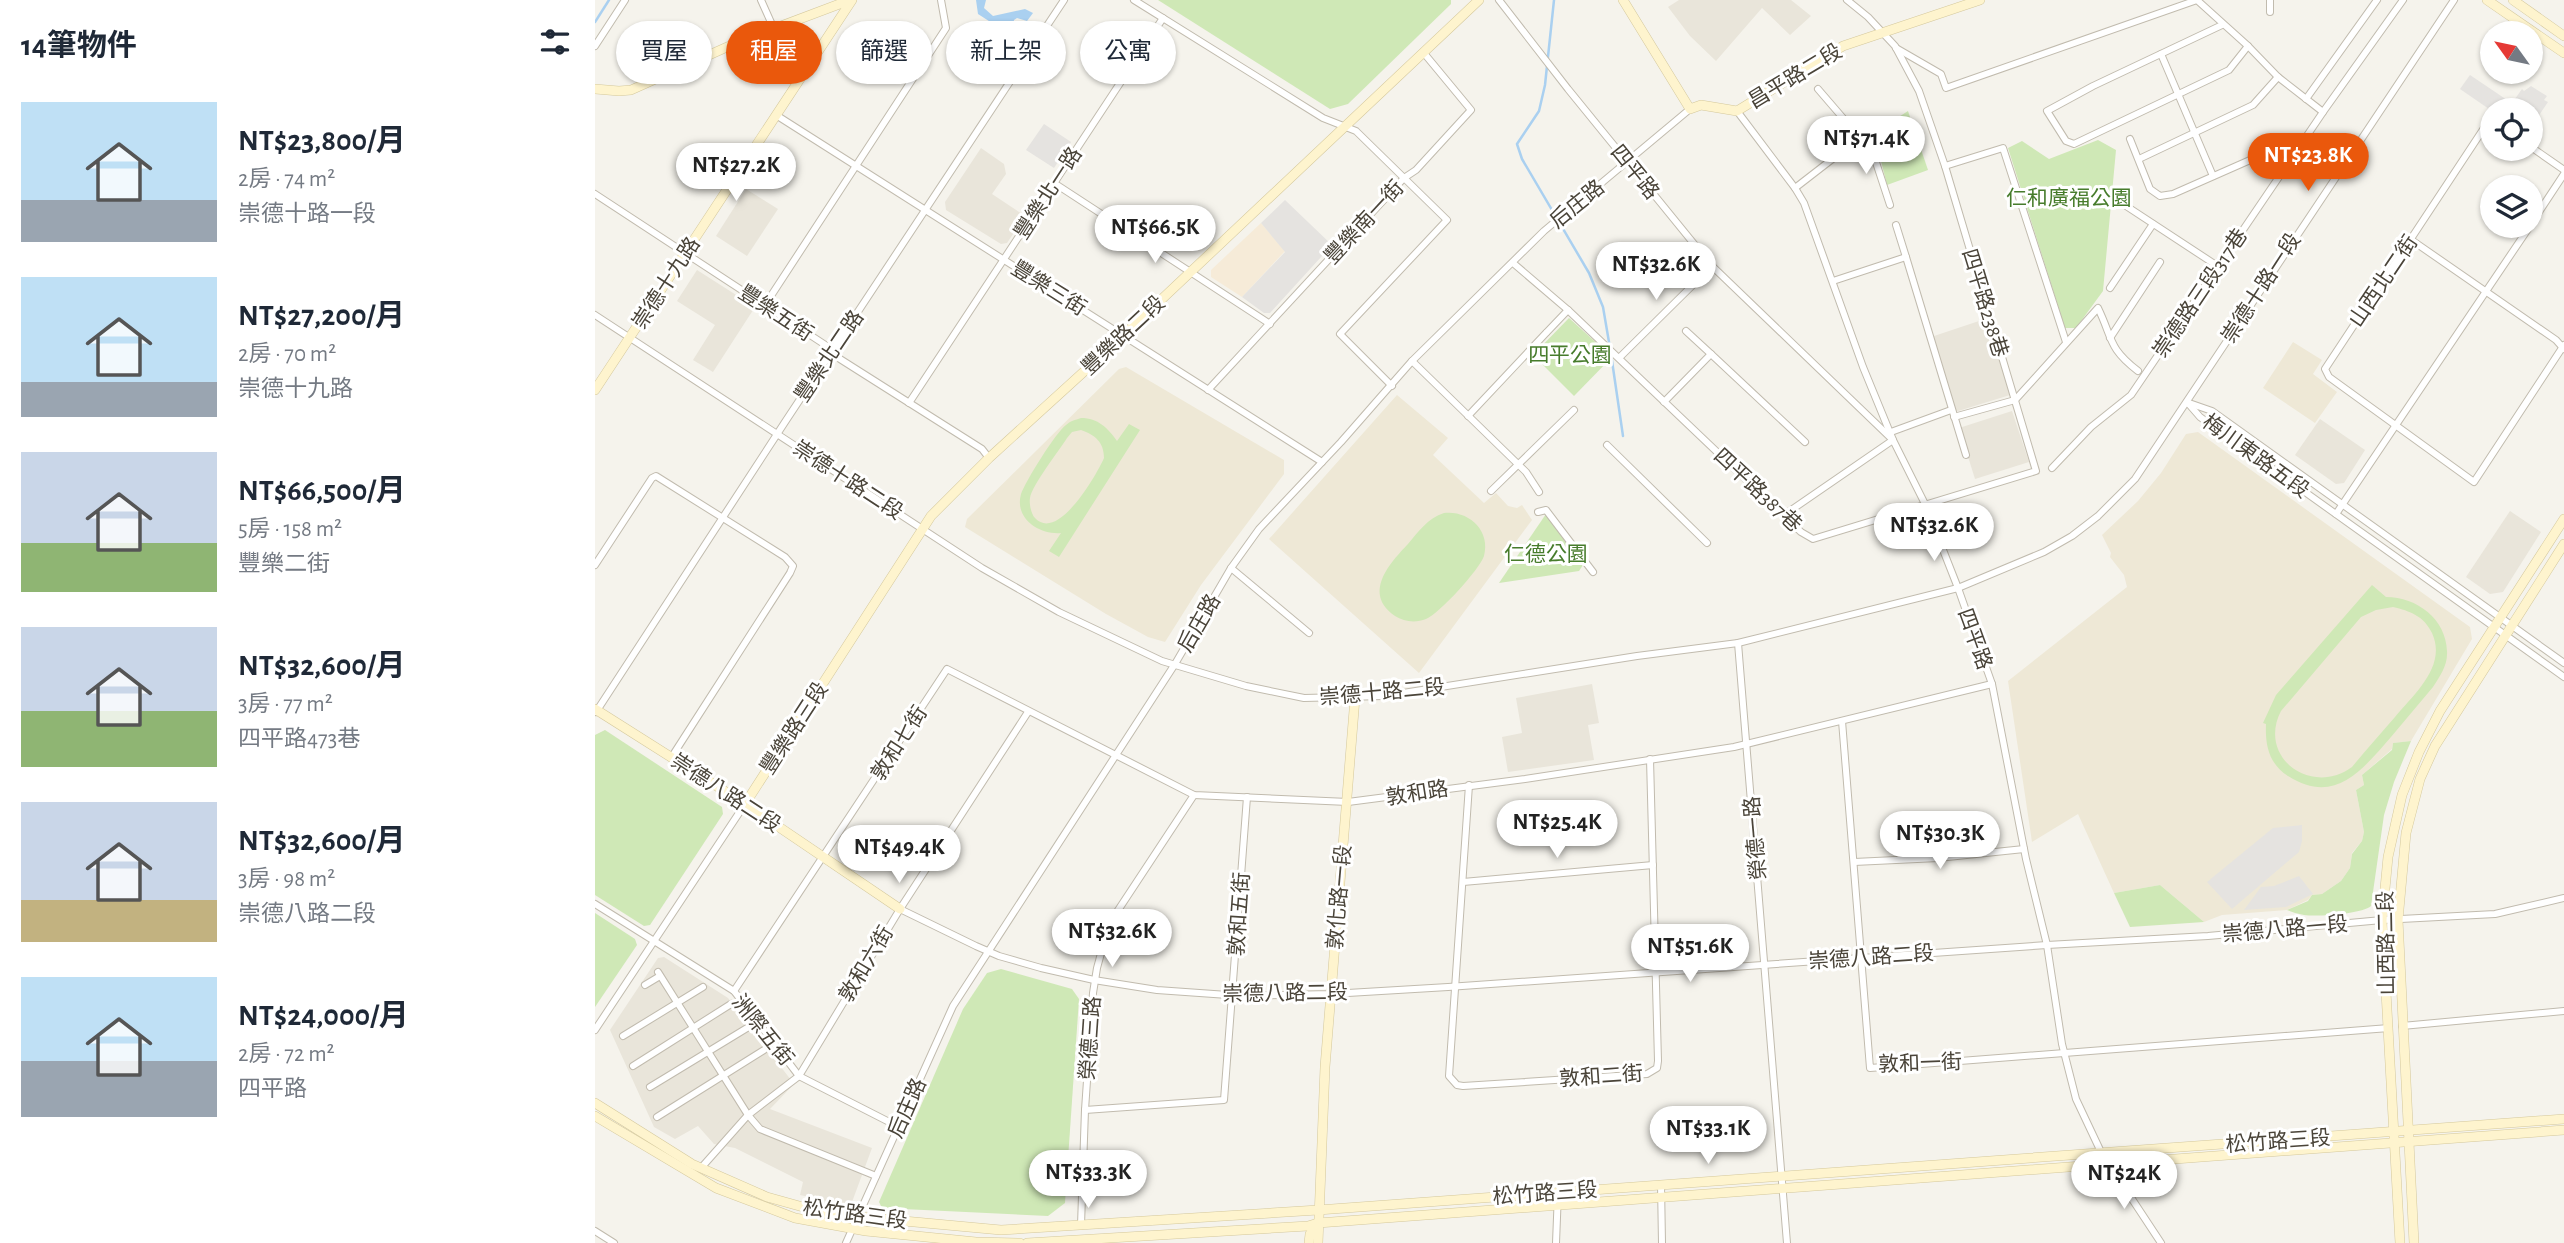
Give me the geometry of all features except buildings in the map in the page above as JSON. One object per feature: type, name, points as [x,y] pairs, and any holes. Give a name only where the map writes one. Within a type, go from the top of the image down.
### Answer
[{"type":"street","points":[[595,46],[625,0]]},
{"type":"street","points":[[761,0],[771,21]]},
{"type":"street","points":[[793,21],[851,0]]},
{"type":"street","name":"崇德十九路","points":[[822,44],[851,0]]},
{"type":"street","points":[[765,305],[946,28],[941,0]]},
{"type":"street","name":"豐樂北二路","points":[[596,711],[1064,0]]},
{"type":"street","points":[[1134,0],[1323,118],[1356,131],[1447,220],[1341,334],[1392,386]]},
{"type":"street","name":"豐樂路二段","points":[[923,529],[931,516],[989,458],[1479,0]]},
{"type":"street","name":"四平路","points":[[1499,0],[1712,266],[1893,440],[1925,504],[1992,684],[2024,849],[2047,945],[2064,1055],[2076,1099],[2101,1152],[2161,1243]]},
{"type":"street","points":[[1623,0],[1690,109]]},
{"type":"street","name":"四平路238巷","points":[[1847,0],[1868,17],[1895,46],[1919,91],[1945,166],[2036,471],[1925,504]]},
{"type":"street","name":"昌平路二段","points":[[1690,109],[1701,105],[1737,111],[1843,46],[1980,0]]},
{"type":"street","points":[[1895,46],[1941,74],[1946,88],[2197,0],[2278,77],[2323,112]]},
{"type":"street","points":[[2270,0],[2270,12]]},
{"type":"street","points":[[2306,99],[2377,0]]},
{"type":"street","name":"崇德路三段317巷","points":[[2052,468],[2091,427],[2131,395],[2323,112],[2403,0]]},
{"type":"street","name":"崇德十路一段","points":[[2187,402],[2454,0]]},
{"type":"street","points":[[2487,0],[2564,53]]},
{"type":"street","points":[[2513,0],[2564,36]]},
{"type":"street","name":"豐樂北一路","points":[[909,403],[1163,18]]},
{"type":"street","points":[[2222,25],[2047,111],[2066,141],[2074,145],[2229,70],[2248,46]]},
{"type":"street","points":[[595,89],[619,92],[631,90],[726,49]]},
{"type":"street","name":"豐樂南一街","points":[[1208,390],[1404,178],[1416,170],[1471,110],[1423,52]]},
{"type":"street","points":[[2161,54],[2213,176]]},
{"type":"street","points":[[2139,159],[2253,105],[2278,77]]},
{"type":"street","name":"崇德十九路","points":[[595,390],[796,84]]},
{"type":"street","points":[[1818,89],[1861,139]]},
{"type":"street","name":"后庄路","points":[[846,1243],[953,1006],[1175,664],[1231,568],[1259,529],[1412,361],[1544,231],[1690,109]]},
{"type":"street","points":[[1737,111],[1804,203],[1863,367],[1893,440],[1784,515]]},
{"type":"street","name":"豐樂三街","points":[[776,115],[1322,462]]},
{"type":"street","name":"山西北二街","points":[[2396,426],[2329,377],[2325,369],[2480,134]]},
{"type":"street","points":[[1795,188],[1861,139],[1868,138],[1890,205]]},
{"type":"street","points":[[2130,139],[2150,189],[2160,196],[2173,194],[2266,153],[2298,149]]},
{"type":"street","points":[[1945,166],[2003,148],[2066,342]]},
{"type":"street","points":[[2543,156],[2564,172],[2543,205]]},
{"type":"street","points":[[1054,183],[1270,324]]},
{"type":"street","name":"豐樂五街","points":[[595,194],[833,349],[840,359],[982,449],[989,458]]},
{"type":"street","points":[[2117,200],[2219,267]]},
{"type":"street","points":[[2110,288],[2153,224]]},
{"type":"street","points":[[1896,225],[1966,454]]},
{"type":"street","points":[[2336,514],[2521,238]]},
{"type":"street","points":[[2396,426],[2474,482],[2563,347],[2410,239]]},
{"type":"street","points":[[1833,281],[1906,257]]},
{"type":"street","points":[[2110,338],[2161,262]]},
{"type":"street","name":"四平路387巷","points":[[1513,263],[1568,310],[1801,532],[1813,539],[1925,504]]},
{"type":"street","points":[[1619,358],[1712,266]]},
{"type":"street","points":[[1891,432],[1952,413],[2015,400],[2098,308],[2112,345],[2121,358],[2138,371]]},
{"type":"street","points":[[1468,416],[1568,310]]},
{"type":"street","name":"崇德十路二段","points":[[595,315],[982,568],[1059,612],[1163,661],[1246,686],[1304,698],[1384,696],[1738,643],[1958,588],[2044,552],[2080,531],[2135,479],[2187,402]]},
{"type":"street","points":[[1686,331],[1805,442]]},
{"type":"street","points":[[1664,402],[1711,354]]},
{"type":"street","points":[[1412,361],[1526,472],[1539,492]]},
{"type":"street","name":"梅川東路五段","points":[[2187,402],[2207,407],[2564,663]]},
{"type":"street","name":"梅川東路五段","points":[[2187,402],[2200,417],[2564,677]]},
{"type":"street","points":[[1491,491],[1574,410]]},
{"type":"street","points":[[1607,445],[1707,543]]},
{"type":"street","points":[[595,565],[652,478],[656,476],[723,517],[793,566],[671,758]]},
{"type":"street","points":[[1538,512],[1546,510],[1593,572]]},
{"type":"street","name":"山西路二段","points":[[2400,1243],[2382,920],[2388,857],[2402,795],[2411,768],[2440,711],[2564,519]]},
{"type":"street","name":"豐樂路三段","points":[[595,1030],[923,529]]},
{"type":"street","name":"山西路二段","points":[[2414,1243],[2398,920],[2406,832],[2420,779],[2435,746],[2564,544]]},
{"type":"street","points":[[1231,568],[1310,633]]},
{"type":"street","name":"榮德一路","points":[[1738,643],[1787,1243]]},
{"type":"street","name":"敦和路","points":[[947,669],[1194,795],[1348,802],[1747,744],[1992,684]]},
{"type":"street","name":"敦和七街","points":[[734,991],[947,669]]},
{"type":"street","name":"敦化路一段","points":[[1318,1243],[1331,994],[1355,698]]},
{"type":"street","name":"崇德八路二段","points":[[596,711],[745,804],[900,909],[988,951],[1041,968],[1094,980],[1157,990],[1234,995],[1331,994],[1655,974],[2047,945]]},
{"type":"street","name":"敦和六街","points":[[799,1076],[900,909],[1028,712]]},
{"type":"street","name":"敦和一街","points":[[1842,721],[1870,1069],[2064,1055]]},
{"type":"street","name":"敦和二街","points":[[1456,986],[1449,1076],[1457,1086],[1653,1072],[1657,1068],[1650,759]]},
{"type":"street","points":[[1456,986],[1469,785]]},
{"type":"street","name":"榮德三路","points":[[1081,1225],[1094,980],[1109,924],[1194,795]]},
{"type":"street","name":"敦和五街","points":[[1085,1110],[1224,1100],[1247,797]]},
{"type":"street","points":[[1854,862],[1938,858],[2024,849]]},
{"type":"street","points":[[1463,882],[1653,865]]},
{"type":"street","name":"崇德八路一段","points":[[2047,945],[2208,936],[2382,920],[2495,914],[2564,898]]},
{"type":"street","name":"洲際五街","points":[[595,904],[734,991],[799,1076],[899,1127]]},
{"type":"street","points":[[645,985],[659,974],[748,1115],[760,1129],[876,1176]]},
{"type":"street","points":[[623,1036],[703,987]]},
{"type":"street","points":[[633,1066],[731,1004]]},
{"type":"street","points":[[2402,1026],[2564,1011]]},
{"type":"street","points":[[650,1087],[747,1028]]},
{"type":"street","points":[[2064,1055],[2389,1028]]},
{"type":"street","points":[[657,1117],[765,1050]]},
{"type":"street","points":[[701,1168],[748,1115],[799,1076]]},
{"type":"street","name":"松竹路三段","points":[[595,1103],[701,1168],[767,1197],[812,1211],[1001,1230],[1318,1210],[2564,1119]]},
{"type":"street","name":"松竹路三段","points":[[595,1116],[682,1170],[729,1194],[795,1219],[946,1240],[1020,1243]]},
{"type":"street","name":"松竹路三段","points":[[1027,1243],[1308,1226],[1318,1223],[1558,1204],[2564,1130]]},
{"type":"street","points":[[1661,1184],[1662,1243]]},
{"type":"street","points":[[1556,1243],[1558,1192]]},
{"type":"street","name":"敦化路一段","points":[[1309,1243],[1310,1234],[1318,1223]]},
{"type":"street","points":[[595,1231],[614,1243]]},
{"type":"shaded area","points":[[1679,0],[1791,0],[1811,16],[1790,35],[1762,8],[1716,61],[1690,36],[1668,7]]},
{"type":"shaded area","points":[[2470,75],[2504,98],[2480,98],[2480,103],[2460,89]]},
{"type":"shaded area","points":[[2531,86],[2547,96],[2544,100],[2548,102],[2543,109],[2543,98],[2516,98],[2522,89],[2524,91]]},
{"type":"shaded area","points":[[1044,124],[1071,142],[1054,168],[1026,150]]},
{"type":"shaded area","points":[[981,148],[1004,164],[1006,174],[992,194],[1025,216],[1007,243],[1001,244],[946,210],[945,202]]},
{"type":"shaded area","points":[[746,189],[778,209],[747,256],[716,236]]},
{"type":"shaded area","points":[[1285,200],[1332,245],[1270,313],[1264,313],[1242,297],[1285,252],[1261,223]]},
{"type":"shaded area","points":[[1261,223],[1285,251],[1242,297],[1211,277],[1211,270]]},
{"type":"shaded area","points":[[697,270],[755,307],[713,372],[693,360],[715,325],[677,301]]},
{"type":"shaded area","points":[[1988,318],[2010,395],[1955,412],[1931,337]]},
{"type":"shaded area","points":[[2293,342],[2322,360],[2313,374],[2337,392],[2315,423],[2263,388]]},
{"type":"shaded area","points":[[1126,367],[1284,460],[1284,474],[1201,585],[1165,642],[1148,637],[1106,614],[965,527],[967,519],[1119,369]]},
{"type":"shaded area","points":[[1397,395],[1448,438],[1433,455],[1484,503],[1496,493],[1508,506],[1517,508],[1522,505],[1532,520],[1419,673],[1269,539]]},
{"type":"shaded area","points":[[2012,411],[2029,462],[1975,479],[1959,428]]},
{"type":"shaded area","points":[[2320,419],[2365,450],[2344,483],[2336,484],[2295,455]]},
{"type":"shaded area","points":[[2198,432],[2470,627],[2472,639],[2411,741],[2393,743],[2392,749],[2362,775],[2364,785],[2356,790],[2364,832],[2362,841],[2352,853],[2350,868],[2341,881],[2322,894],[2312,895],[2308,900],[2287,910],[2222,915],[2204,922],[2160,885],[2114,893],[2078,814],[2032,842],[2008,681],[2127,587],[2124,575],[2110,557],[2111,553],[2102,535],[2138,501],[2161,473],[2186,434]]},
{"type":"shaded area","points":[[2510,511],[2541,532],[2503,592],[2490,594],[2466,577]]},
{"type":"shaded area","points":[[1592,684],[1599,723],[1588,725],[1594,760],[1508,772],[1502,737],[1522,733],[1516,698]]},
{"type":"shaded area","points":[[2302,825],[2299,852],[2232,909],[2207,882],[2273,828]]},
{"type":"shaded area","points":[[2299,876],[2313,894],[2286,907],[2244,910],[2261,887],[2274,886]]},
{"type":"shaded area","points":[[664,957],[728,998],[794,1084],[770,1109],[872,1148],[852,1202],[845,1205],[800,1195],[803,1182],[735,1148],[714,1144],[698,1126],[675,1139],[654,1127],[610,1030],[658,958]]},
{"type":"green space","points":[[1158,0],[1451,0],[1451,4],[1348,104],[1330,109]]},
{"type":"green space","points":[[1908,111],[1928,170],[1887,185],[1874,133]]},
{"type":"green space","name":"仁和廣福公園","points":[[2098,140],[2116,150],[2103,291],[2076,328],[2065,328],[2008,148],[2022,141],[2049,159]]},
{"type":"green space","name":"四平公園","points":[[1569,318],[1612,357],[1574,396],[1533,355]]},
{"type":"green space","points":[[1081,418],[1097,422],[1117,441],[1129,424],[1140,430],[1059,557],[1049,551],[1061,533],[1045,531],[1030,524],[1021,511],[1021,494],[1061,429]],"holes":[[[1081,430],[1100,443],[1104,458],[1085,491],[1065,514],[1055,521],[1044,523],[1032,514],[1032,492],[1067,438],[1072,432]]]},
{"type":"green space","points":[[1444,513],[1461,515],[1476,524],[1484,538],[1484,556],[1467,581],[1432,615],[1418,621],[1402,620],[1385,607],[1381,598],[1382,578],[1420,530],[1433,518]]},
{"type":"green space","name":"仁德公園","points":[[1546,514],[1583,565],[1579,571],[1499,583]]},
{"type":"green space","points":[[2372,585],[2386,597],[2408,601],[2428,612],[2445,639],[2446,661],[2433,687],[2358,772],[2334,786],[2305,784],[2288,776],[2272,760],[2266,739],[2266,724],[2263,723],[2276,695]],"holes":[[[2393,607],[2421,618],[2432,633],[2436,645],[2435,657],[2427,678],[2352,767],[2336,775],[2320,777],[2305,775],[2292,768],[2282,757],[2276,743],[2275,728],[2281,711],[2361,617],[2376,610]]]},
{"type":"green space","points":[[605,730],[722,807],[723,814],[650,925],[644,926],[595,895],[595,735]]},
{"type":"green space","points":[[2411,741],[2384,815],[2371,906],[2359,911],[2329,915],[2304,915],[2287,910],[2308,901],[2312,895],[2322,894],[2341,881],[2350,868],[2352,854],[2362,841],[2364,832],[2356,790],[2364,785],[2362,775],[2392,750],[2393,743]]},
{"type":"green space","points":[[2160,885],[2204,922],[2130,927],[2114,893]]},
{"type":"green space","points":[[595,913],[635,939],[637,945],[595,1007]]},
{"type":"green space","points":[[1001,969],[1072,989],[1079,999],[1065,1203],[1048,1216],[882,1208],[879,1202],[963,1009],[987,973]]},
{"type":"water","points":[[976,0],[986,0],[984,8],[993,16],[1025,9],[1033,13],[1027,21],[1017,18],[1014,21],[989,21],[978,14]]},
{"type":"waterway","points":[[595,22],[609,0]]},
{"type":"waterway","points":[[1554,0],[1545,85],[1539,111],[1517,144],[1522,159],[1589,273],[1603,307],[1610,348]]},
{"type":"waterway","points":[[1611,354],[1623,436]]}]
